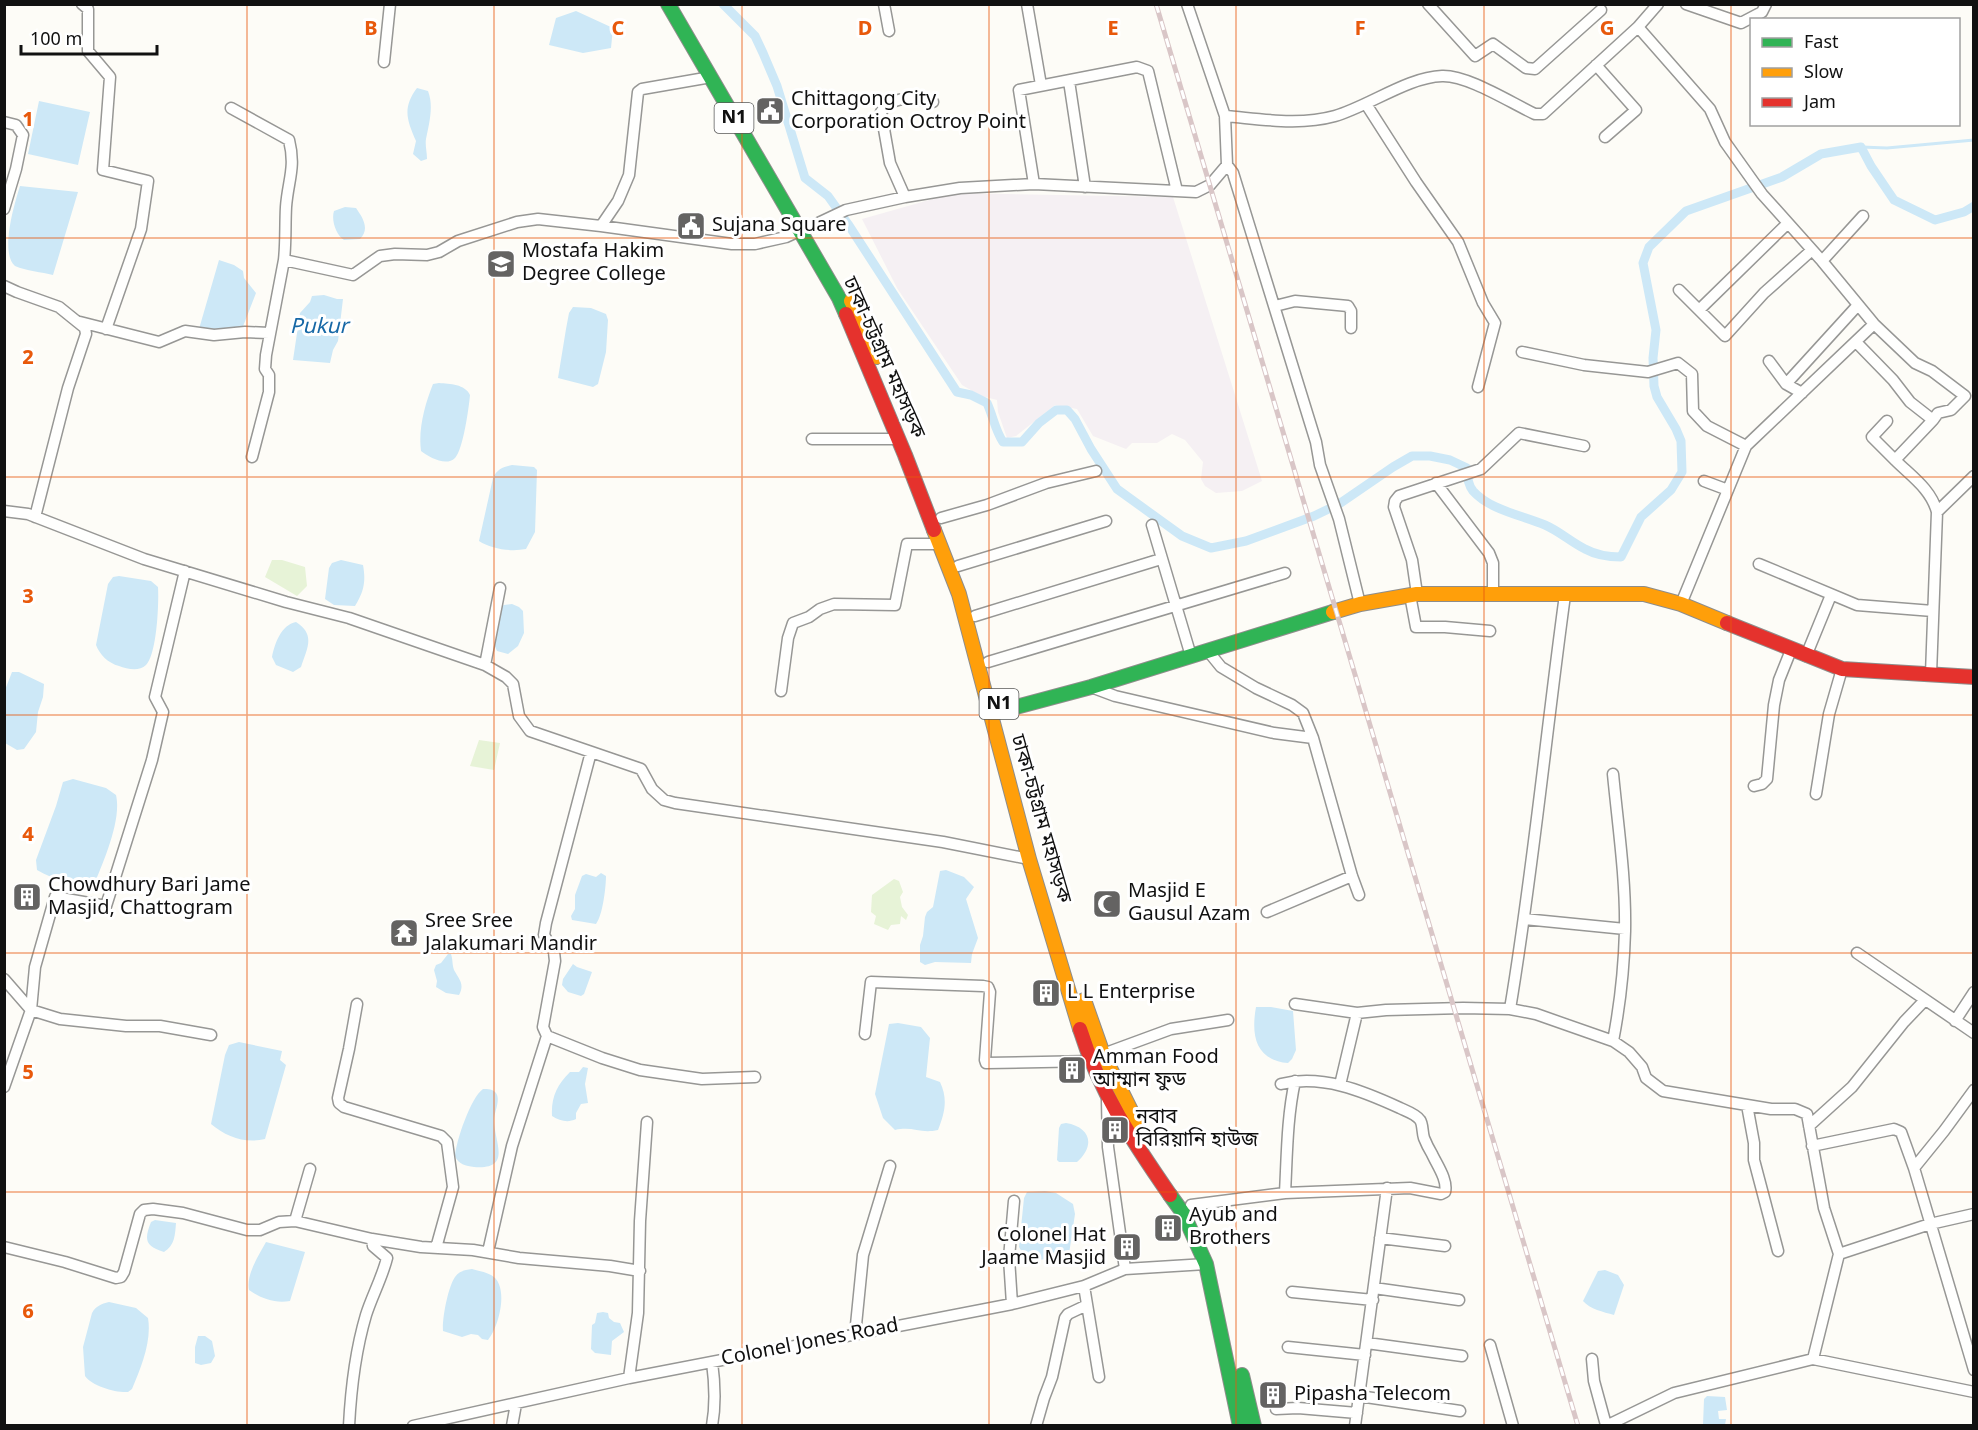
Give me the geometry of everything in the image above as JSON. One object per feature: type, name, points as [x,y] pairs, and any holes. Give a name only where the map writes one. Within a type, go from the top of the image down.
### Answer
[{"type":"main road","name":"ঢাকা-চট্টগ্রাম মহাসড়ক","points":[[668,4],[805,229]]},
{"type":"main road","name":"ঢাকা-চট্টগ্রাম মহাসড়ক","points":[[683,4],[805,229],[941,518],[975,616],[1037,856],[1093,1028],[1107,1097],[1140,1152],[1183,1213],[1206,1264],[1240,1425]]},
{"type":"main road","name":"ঢাকা-চট্টগ্রাম মহাসড়ক","points":[[898,429],[959,594],[1029,859],[1083,1038],[1098,1057],[1145,1139],[1191,1205],[1217,1263],[1254,1425]]},
{"type":"main road","points":[[1001,711],[1091,687],[1360,604],[1413,595],[1644,594],[1681,603],[1842,669],[1974,677]]},
{"type":"street","points":[[82,4],[88,9],[88,51],[110,77],[103,170],[148,181],[141,229],[106,329]]},
{"type":"street","points":[[384,62],[390,4]]},
{"type":"street","points":[[884,4],[889,31]]},
{"type":"street","points":[[1027,4],[1041,85]]},
{"type":"street","points":[[1187,4],[1225,116],[1227,165],[1233,173],[1275,306],[1331,499],[1339,519],[1360,604]]},
{"type":"street","points":[[1428,4],[1475,56],[1494,44],[1526,68],[1535,69],[1601,10]]},
{"type":"street","points":[[1225,116],[1302,122],[1334,116],[1417,81],[1442,76],[1461,78],[1535,114],[1543,114],[1638,27],[1658,4]]},
{"type":"street","points":[[1686,4],[1741,23],[1750,18]]},
{"type":"street","points":[[1751,18],[1762,12],[1766,4]]},
{"type":"street","points":[[1638,27],[1710,109],[1725,142],[1762,194],[1874,324],[1915,363],[1932,371],[1969,399],[1952,410],[1938,413],[1894,460]]},
{"type":"street","points":[[1596,64],[1636,110],[1605,137]]},
{"type":"street","points":[[1034,184],[1018,92],[1021,88],[1137,67],[1148,71],[1177,191]]},
{"type":"street","points":[[601,226],[618,201],[629,175],[638,92],[711,77]]},
{"type":"street","points":[[1069,81],[1085,187]]},
{"type":"street","points":[[906,197],[890,163],[881,112],[887,104],[900,99],[933,102]]},
{"type":"street","points":[[1366,104],[1458,242],[1483,303],[1495,323],[1478,387]]},
{"type":"street","points":[[231,108],[289,140],[293,157],[286,205],[284,260],[269,333],[265,369],[269,375],[269,392],[252,457]]},
{"type":"street","points":[[4,122],[16,125],[23,135],[4,208]]},
{"type":"street","points":[[284,260],[353,275],[381,256],[427,255],[439,252],[458,241],[518,222],[538,219],[732,244],[755,244],[786,237],[846,210],[960,188],[1034,184],[1196,192],[1210,186],[1227,165]]},
{"type":"street","points":[[1822,261],[1863,216]]},
{"type":"street","points":[[1699,310],[1788,223]]},
{"type":"street","points":[[1679,290],[1725,336],[1764,293],[1812,250]]},
{"type":"street","points":[[4,286],[58,307],[79,322],[85,328],[86,334],[68,388],[34,517]]},
{"type":"street","points":[[1275,306],[1295,301],[1348,306],[1351,311],[1351,328]]},
{"type":"street","points":[[1786,384],[1858,305]]},
{"type":"street","points":[[79,322],[159,342],[185,331],[214,335],[245,332],[269,333]]},
{"type":"street","points":[[1681,603],[1746,446],[1874,324]]},
{"type":"street","points":[[1856,342],[1893,380],[1910,402],[1933,420]]},
{"type":"street","points":[[1522,352],[1584,365],[1648,372],[1678,363],[1692,375],[1693,411],[1707,426],[1746,446]]},
{"type":"street","points":[[1769,361],[1786,384],[1802,393]]},
{"type":"street","points":[[1887,421],[1872,437],[1927,491],[1934,500],[1937,512],[1931,674]]},
{"type":"street","points":[[812,439],[898,429]]},
{"type":"street","points":[[1490,631],[1454,627],[1416,627],[1409,552],[1394,507],[1395,501],[1399,496],[1481,469],[1519,433],[1584,446]]},
{"type":"street","points":[[941,518],[987,505],[1046,483],[1096,471]]},
{"type":"street","points":[[1937,512],[1974,476]]},
{"type":"street","points":[[1704,481],[1728,490]]},
{"type":"street","points":[[1436,483],[1489,553],[1493,563],[1493,594]]},
{"type":"street","points":[[4,510],[34,517],[144,559],[286,602],[349,618],[485,665],[506,677],[513,684],[519,716],[530,731],[641,769],[652,789],[664,800],[943,842],[1029,859]]},
{"type":"street","points":[[958,566],[1106,521]]},
{"type":"street","points":[[1152,525],[1191,656]]},
{"type":"street","points":[[781,691],[788,638],[793,623],[834,604],[895,605],[907,544],[940,544]]},
{"type":"street","points":[[975,616],[1161,559]]},
{"type":"street","points":[[1759,564],[1857,605],[1933,610]]},
{"type":"street","points":[[4,1087],[31,1010],[35,967],[55,897],[106,906],[152,760],[163,712],[155,697],[185,571]]},
{"type":"street","points":[[988,662],[1285,573]]},
{"type":"street","points":[[485,665],[500,588]]},
{"type":"street","points":[[1510,1010],[1524,919],[1565,595]]},
{"type":"street","points":[[1806,656],[1831,595]]},
{"type":"street","points":[[1754,786],[1762,784],[1767,779],[1774,705],[1779,680],[1791,650]]},
{"type":"street","points":[[1208,651],[1221,668],[1303,713],[1313,738],[1359,895]]},
{"type":"street","points":[[1816,794],[1829,714],[1842,669]]},
{"type":"street","points":[[1091,687],[1115,696],[1274,733],[1313,738]]},
{"type":"street","points":[[591,752],[546,923],[544,936],[554,952],[555,961],[543,1028],[547,1036],[640,1070],[702,1079],[755,1077]]},
{"type":"street","points":[[1613,774],[1622,861],[1625,929],[1619,1008],[1613,1041]]},
{"type":"street","points":[[1267,912],[1352,876]]},
{"type":"street","points":[[1524,919],[1625,929]]},
{"type":"street","points":[[1857,953],[1974,1034]]},
{"type":"street","points":[[4,979],[31,1010],[60,1019],[126,1026],[160,1026],[211,1035]]},
{"type":"street","points":[[865,1034],[871,982],[988,987],[990,992],[986,1063],[1098,1057],[1171,1029],[1228,1020]]},
{"type":"street","points":[[1955,1021],[1974,992]]},
{"type":"street","points":[[1809,1126],[1852,1087],[1904,1022],[1925,1000]]},
{"type":"street","points":[[357,1004],[338,1098],[339,1103],[344,1107],[441,1136],[447,1142],[453,1187],[436,1248]]},
{"type":"street","points":[[1294,1004],[1357,1013],[1416,1009],[1510,1010],[1536,1014],[1613,1041],[1629,1052],[1642,1067],[1646,1078],[1663,1091],[1771,1109],[1795,1108],[1807,1114],[1824,1208],[1839,1254],[1813,1359]]},
{"type":"street","points":[[1340,1085],[1357,1013]]},
{"type":"street","points":[[488,1252],[512,1146],[547,1036]]},
{"type":"street","points":[[1285,1192],[1290,1102],[1296,1081]]},
{"type":"street","points":[[1191,1205],[1285,1192],[1387,1188],[1410,1188],[1441,1194],[1445,1192],[1443,1176],[1423,1137],[1420,1120],[1416,1116],[1382,1100],[1340,1085],[1296,1081],[1281,1084]]},
{"type":"street","points":[[1914,1168],[1974,1090]]},
{"type":"street","points":[[1107,1097],[1108,1147],[1125,1269]]},
{"type":"street","points":[[1747,1105],[1754,1143],[1754,1160],[1778,1251]]},
{"type":"street","points":[[629,1378],[638,1313],[640,1221],[647,1122]]},
{"type":"street","points":[[1812,1146],[1894,1129],[1901,1132],[1914,1168],[1974,1370]]},
{"type":"street","points":[[855,1335],[863,1255],[890,1166]]},
{"type":"street","points":[[295,1221],[310,1169]]},
{"type":"street","points":[[1355,1425],[1387,1188]]},
{"type":"street","points":[[1012,1304],[1009,1258],[1014,1201]]},
{"type":"street","points":[[4,1247],[65,1262],[116,1278],[122,1277],[140,1214],[144,1210],[153,1209],[183,1213],[247,1230],[260,1230],[279,1222],[295,1221],[372,1239],[640,1271]]},
{"type":"street","points":[[1839,1254],[1930,1224],[1974,1214]]},
{"type":"street","points":[[1380,1238],[1444,1246]]},
{"type":"street","points":[[349,1425],[354,1365],[365,1318],[387,1258],[373,1246],[372,1239]]},
{"type":"street","name":"Colonel Jones Road","points":[[413,1425],[629,1378],[1012,1304],[1084,1286],[1125,1269],[1206,1264]]},
{"type":"street","points":[[1084,1286],[1099,1377]]},
{"type":"street","points":[[1374,1288],[1460,1300]]},
{"type":"street","points":[[1292,1292],[1373,1300]]},
{"type":"street","points":[[1036,1425],[1052,1377],[1065,1318],[1068,1314],[1087,1305]]},
{"type":"street","points":[[1367,1343],[1462,1356]]},
{"type":"street","points":[[1490,1345],[1513,1425]]},
{"type":"street","points":[[1288,1347],[1365,1355]]},
{"type":"street","points":[[1592,1359],[1594,1381],[1606,1425],[1674,1393],[1813,1359],[1974,1392]]},
{"type":"street","points":[[712,1362],[716,1388],[712,1425]]},
{"type":"street","points":[[1359,1396],[1460,1411]]},
{"type":"street","points":[[512,1425],[516,1404]]},
{"type":"street","points":[[1276,1409],[1298,1408],[1357,1413]]},
{"type":"shaded area","points":[[954,193],[1173,197],[1262,481],[1242,491],[1216,493],[1205,486],[1201,479],[1203,462],[1185,440],[1172,434],[1157,443],[1132,443],[1126,449],[1093,436],[1077,409],[1055,405],[1016,436],[1007,438],[998,412],[997,400],[981,396],[962,385],[897,288],[862,219]]},
{"type":"green space","points":[[272,560],[282,560],[305,567],[307,586],[297,596],[265,577]]},
{"type":"green space","points":[[479,740],[500,743],[494,770],[470,766]]},
{"type":"green space","points":[[894,879],[899,881],[903,892],[900,897],[902,907],[908,915],[906,920],[901,916],[900,924],[891,925],[888,930],[874,924],[876,916],[871,912],[872,895]]},
{"type":"water","points":[[576,11],[613,28],[611,48],[583,53],[549,45],[556,18]]},
{"type":"water","points":[[417,88],[428,91],[431,103],[426,141],[427,159],[421,161],[413,154],[416,141],[407,114],[409,102]]},
{"type":"water","points":[[39,101],[90,112],[78,165],[28,154]]},
{"type":"water","points":[[20,186],[78,192],[53,275],[19,268],[11,260],[8,240]]},
{"type":"water","points":[[345,207],[356,208],[363,220],[365,231],[360,239],[344,240],[337,231],[333,219],[334,211]]},
{"type":"water","points":[[219,260],[243,271],[244,278],[256,293],[242,329],[207,332],[199,329]]},
{"type":"water","name":"Pukur","points":[[324,295],[343,299],[338,341],[330,363],[293,360],[300,313],[310,302],[312,296]]},
{"type":"water","points":[[573,307],[591,308],[606,314],[608,320],[606,352],[598,384],[593,387],[558,378],[569,313]]},
{"type":"water","points":[[433,384],[461,387],[470,395],[461,446],[455,458],[447,462],[421,451],[420,434],[425,408]]},
{"type":"water","points":[[512,465],[534,467],[537,470],[535,532],[526,549],[520,550],[495,548],[479,541],[493,478],[496,472]]},
{"type":"water","points":[[341,560],[363,565],[364,586],[355,606],[334,605],[325,599],[329,568],[332,563]]},
{"type":"water","points":[[113,577],[151,581],[158,587],[158,616],[153,650],[146,665],[140,669],[129,669],[111,663],[96,645],[108,584]]},
{"type":"water","points":[[512,604],[523,611],[524,633],[518,646],[508,654],[497,651],[492,640],[498,609]]},
{"type":"water","points":[[296,622],[306,632],[308,642],[301,667],[293,672],[276,665],[272,657],[283,631]]},
{"type":"water","points":[[12,672],[19,672],[44,684],[36,732],[24,749],[17,750],[5,743],[5,690]]},
{"type":"water","points":[[73,779],[106,788],[116,795],[114,829],[93,887],[64,882],[37,870],[36,860],[63,782]]},
{"type":"water","points":[[946,870],[964,877],[974,887],[966,899],[978,938],[971,963],[935,962],[925,965],[920,962],[920,945],[925,917],[933,907],[940,871]]},
{"type":"water","points":[[601,873],[606,876],[602,907],[596,924],[572,920],[575,895],[582,876],[586,874],[596,877]]},
{"type":"water","points":[[448,954],[451,954],[454,970],[461,982],[459,995],[446,993],[436,987],[434,970]]},
{"type":"water","points":[[573,964],[592,972],[584,994],[581,996],[568,992],[562,985],[563,979]]},
{"type":"water","points":[[1256,1007],[1293,1011],[1296,1050],[1288,1063],[1268,1057],[1258,1044],[1254,1027]]},
{"type":"water","points":[[898,1023],[921,1027],[930,1038],[926,1077],[940,1082],[945,1100],[938,1130],[895,1130],[883,1118],[875,1094],[889,1024]]},
{"type":"water","points":[[239,1042],[282,1051],[280,1060],[286,1065],[265,1139],[251,1141],[236,1138],[223,1133],[211,1124],[225,1055],[229,1045]]},
{"type":"water","points":[[583,1067],[588,1068],[585,1084],[588,1103],[581,1104],[576,1113],[576,1119],[564,1121],[552,1116],[554,1097],[558,1087],[570,1072],[579,1072]]},
{"type":"water","points":[[483,1089],[493,1091],[497,1096],[498,1103],[494,1120],[499,1153],[494,1164],[474,1167],[463,1164],[455,1156],[465,1120],[478,1094]]},
{"type":"water","points":[[1066,1123],[1081,1128],[1088,1138],[1087,1149],[1077,1162],[1057,1160],[1059,1128],[1061,1124]]},
{"type":"water","points":[[1027,1192],[1056,1193],[1073,1204],[1075,1214],[1069,1254],[1061,1261],[1032,1258],[1019,1247],[1024,1198]]},
{"type":"water","points":[[155,1220],[176,1223],[175,1236],[164,1252],[148,1242],[149,1228],[151,1222]]},
{"type":"water","points":[[266,1242],[305,1252],[290,1301],[268,1300],[249,1290],[251,1271]]},
{"type":"water","points":[[472,1269],[491,1275],[497,1280],[500,1288],[499,1316],[488,1340],[478,1335],[471,1334],[462,1337],[443,1331],[443,1319],[452,1282],[460,1272]]},
{"type":"water","points":[[1605,1270],[1618,1275],[1624,1285],[1614,1315],[1593,1308],[1583,1301],[1598,1271]]},
{"type":"water","points":[[109,1302],[136,1308],[148,1318],[145,1354],[132,1389],[128,1392],[105,1388],[88,1380],[85,1376],[83,1347],[92,1313],[99,1306]]},
{"type":"water","points":[[597,1313],[608,1313],[609,1318],[614,1322],[620,1323],[624,1332],[612,1341],[611,1355],[595,1353],[591,1349],[592,1325],[595,1323]]},
{"type":"water","points":[[198,1336],[205,1336],[212,1341],[215,1356],[211,1363],[201,1365],[195,1363]]},
{"type":"water","points":[[1707,1396],[1725,1397],[1727,1410],[1718,1411],[1719,1419],[1726,1419],[1725,1425],[1703,1425],[1704,1399]]},
{"type":"waterway","points":[[723,4],[755,36],[777,86],[805,178],[828,196],[848,224],[957,392],[971,395],[987,403],[1003,442],[1022,442],[1039,423],[1056,410],[1067,410],[1075,419],[1117,489],[1182,536],[1211,548],[1246,541],[1314,516],[1339,504],[1412,456],[1430,456],[1450,460],[1467,468],[1471,489],[1488,503],[1545,525],[1589,551],[1611,557],[1621,557],[1641,517],[1671,490],[1682,472],[1681,441],[1657,397],[1654,386],[1653,358],[1656,330],[1643,263],[1649,247],[1686,211],[1782,177],[1821,154],[1861,147],[1894,200],[1935,220],[1964,212],[1974,206]]},
{"type":"waterway","points":[[1861,147],[1887,148],[1974,140]]},
{"type":"railway","points":[[1156,4],[1578,1426]]},
{"type":"traffic: fast","points":[[668,4],[839,298],[846,314]]},
{"type":"traffic: fast","points":[[1001,711],[1091,687],[1333,612]]},
{"type":"traffic: fast","points":[[1170,1195],[1183,1213],[1206,1264],[1240,1426]]},
{"type":"traffic: fast","points":[[1242,1375],[1254,1426]]},
{"type":"traffic: slow","points":[[851,301],[877,357]]},
{"type":"traffic: slow","points":[[934,530],[959,594],[1029,859],[1080,1029]]},
{"type":"traffic: slow","points":[[1333,612],[1360,604],[1417,594],[1644,594],[1681,604],[1727,623]]},
{"type":"traffic: slow","points":[[1084,1000],[1103,1054],[1145,1139]]},
{"type":"traffic: jam","points":[[846,314],[934,530]]},
{"type":"traffic: jam","points":[[1727,623],[1842,669],[1974,677]]},
{"type":"traffic: jam","points":[[1080,1029],[1107,1095],[1170,1195]]},
{"type":"place","name":"Chittagong City Corporation Octroy Point","points":[[770,111]]},
{"type":"place","name":"Sujana Square","points":[[691,226]]},
{"type":"place","name":"Mostafa Hakim Degree College","points":[[501,264]]},
{"type":"place","name":"Chowdhury Bari Jame Masjid, Chattogram","points":[[27,897]]},
{"type":"place","name":"Masjid E Gausul Azam","points":[[1107,904]]},
{"type":"place","name":"Sree Sree Jalakumari Mandir","points":[[404,933]]},
{"type":"place","name":"L L Enterprise","points":[[1046,993]]},
{"type":"place","name":"Amman Food আম্মান ফুড","points":[[1072,1070]]},
{"type":"place","name":"নবাব বিরিয়ানি হাউজ","points":[[1115,1130]]},
{"type":"place","name":"Ayub and Brothers","points":[[1168,1228]]},
{"type":"place","name":"Colonel Hat Jaame Masjid","points":[[1127,1247]]},
{"type":"place","name":"Pipasha Telecom","points":[[1273,1395]]}]
